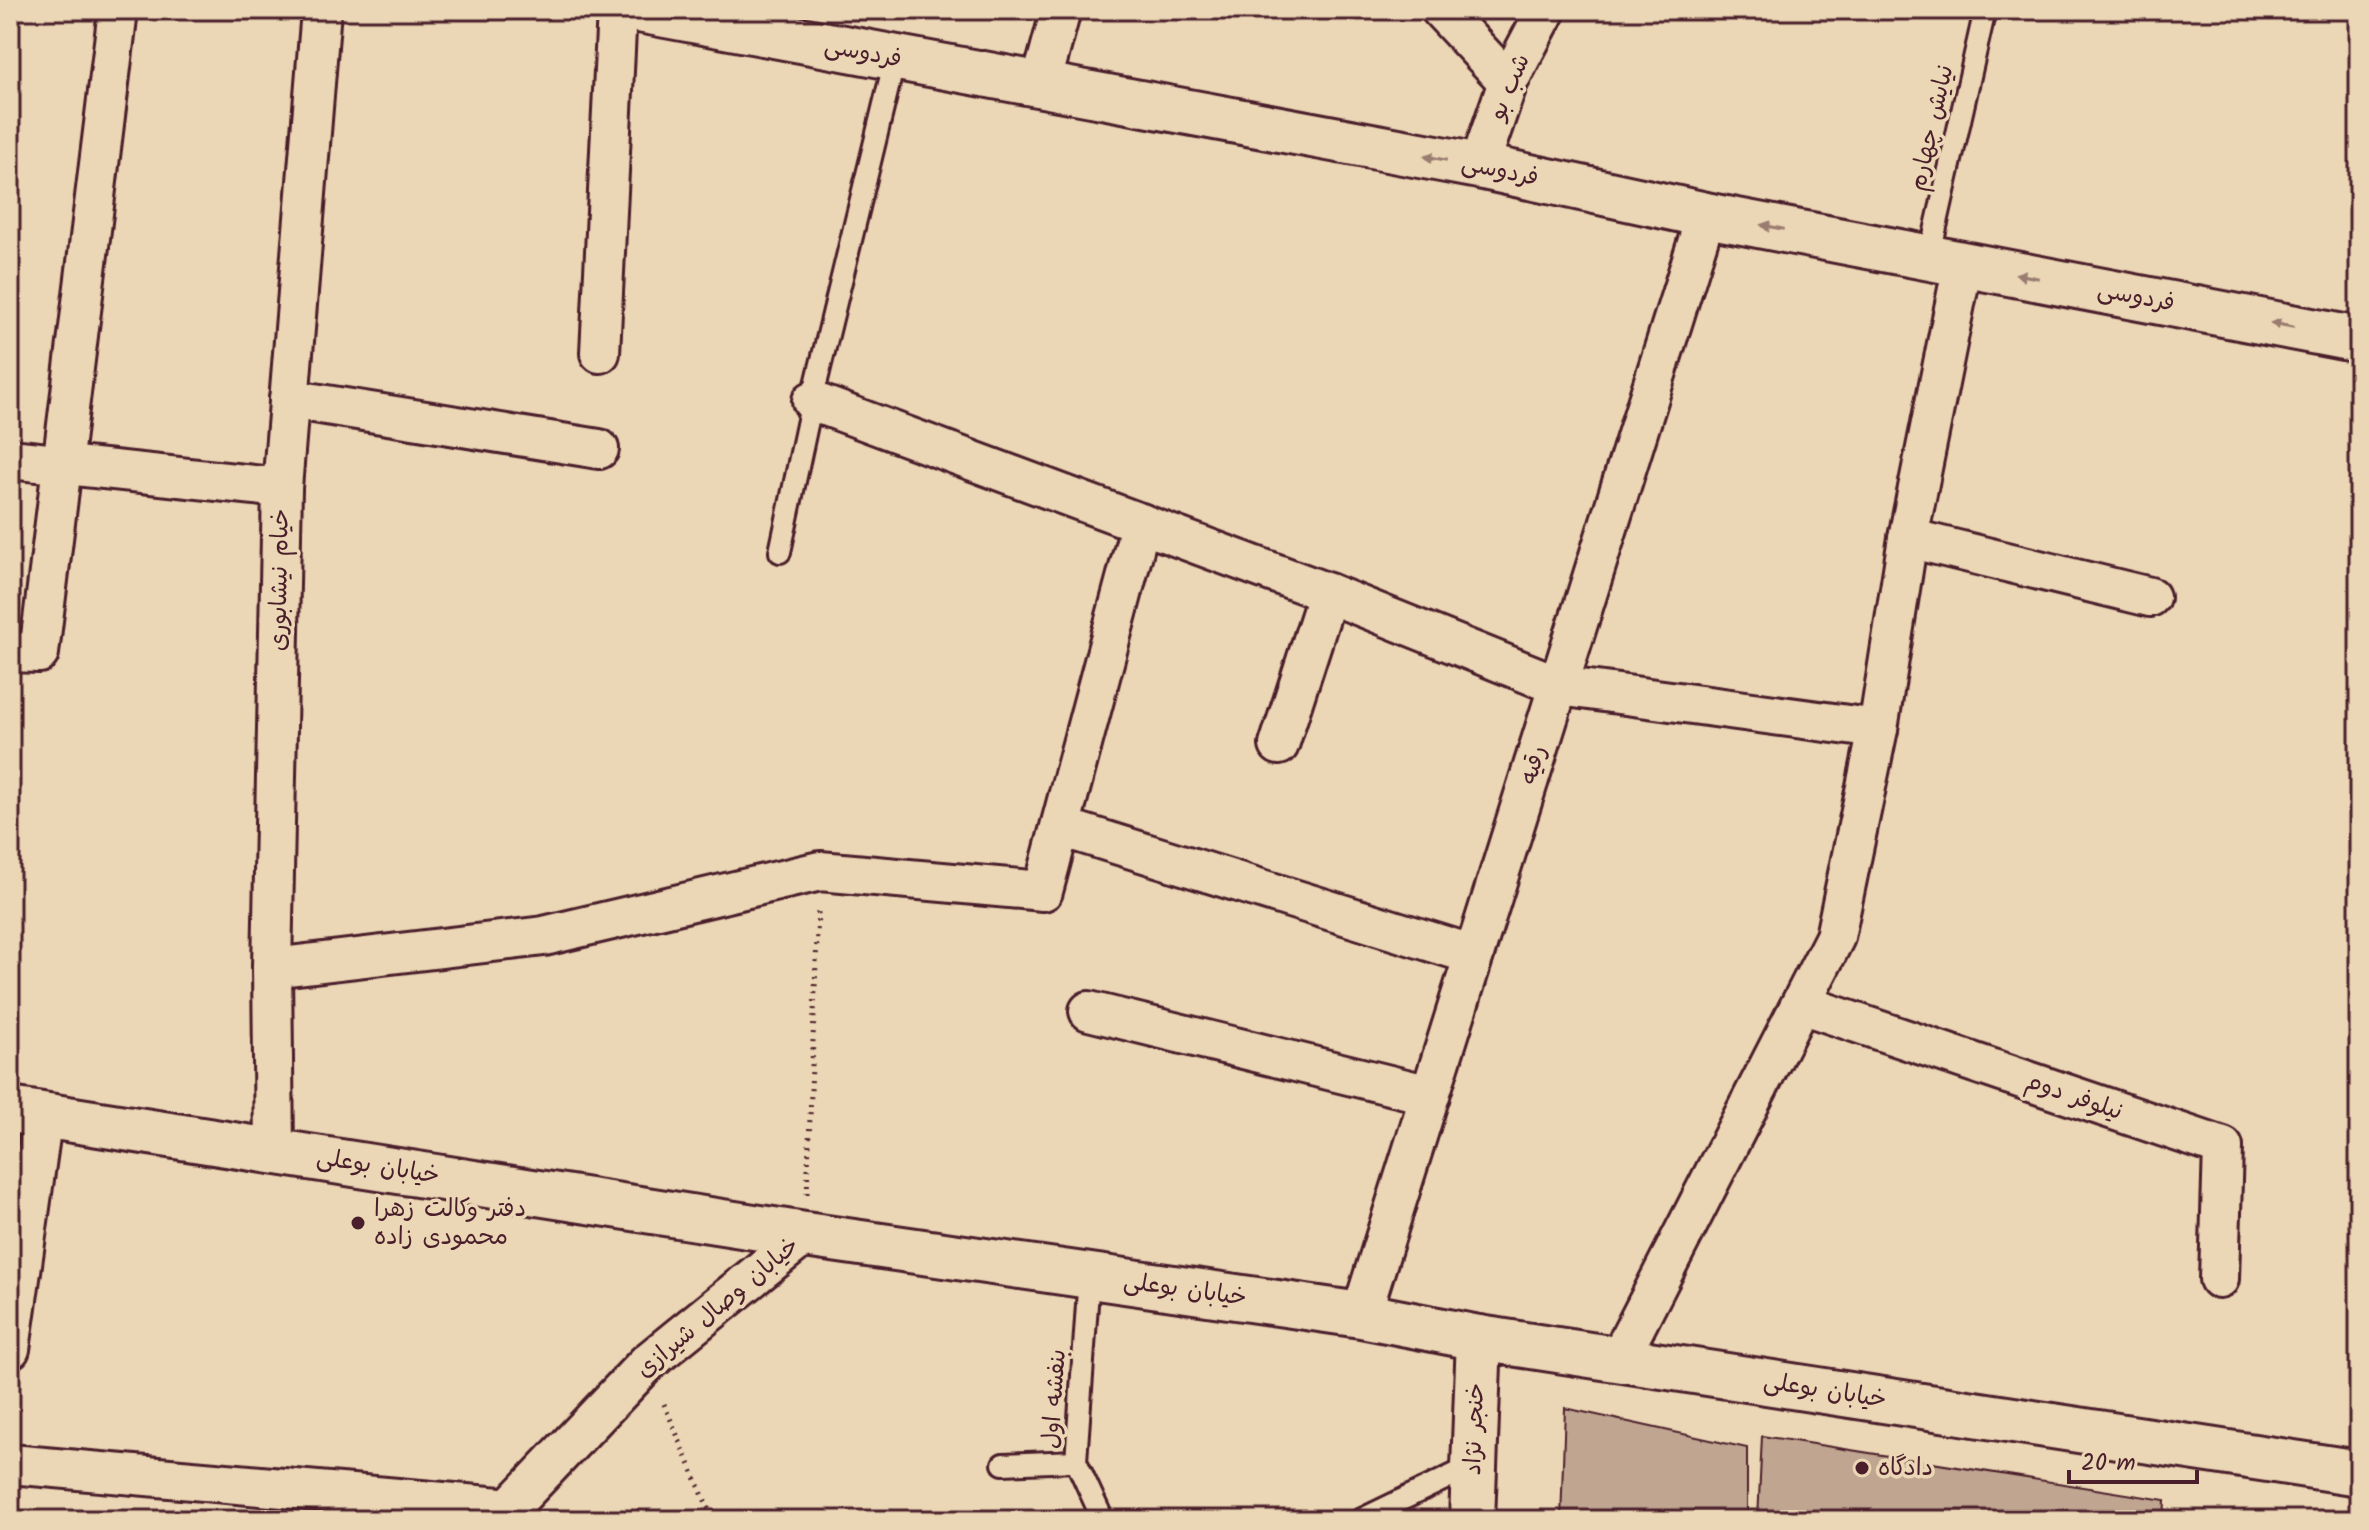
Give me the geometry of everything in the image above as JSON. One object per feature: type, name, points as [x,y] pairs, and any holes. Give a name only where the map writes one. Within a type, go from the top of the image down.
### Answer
[{"type":"main road","name":"فردوسی","points":[[639,10],[1479,166],[1706,215],[2359,340]]},
{"type":"main road","name":"خیابان بوعلی","points":[[27,1112],[805,1235],[1361,1315],[1479,1338],[2359,1473]]},
{"type":"main road","name":"خنجر نژاد","points":[[1472,1520],[1479,1338]]},
{"type":"street","points":[[10,652],[39,653],[118,10]]},
{"type":"street","name":"خیام نیشابوری","points":[[274,1151],[272,968],[282,488],[321,10]]},
{"type":"street","points":[[600,353],[617,10]]},
{"type":"street","points":[[1041,84],[1061,10]]},
{"type":"street","points":[[1441,10],[1508,82]]},
{"type":"street","name":"شب بو","points":[[1479,166],[1508,82],[1546,10]]},
{"type":"street","name":"رقیه","points":[[1361,1315],[1706,215]]},
{"type":"street","points":[[1619,1359],[1835,937],[1878,729],[1946,261]]},
{"type":"street","points":[[289,399],[599,449]]},
{"type":"street","points":[[812,401],[1328,593],[1559,686],[1878,729]]},
{"type":"street","points":[[10,459],[282,488]]},
{"type":"street","points":[[272,968],[544,936],[820,871],[1043,891],[1141,523]]},
{"type":"street","points":[[1908,538],[2150,597]]},
{"type":"street","points":[[1279,745],[1328,593]]},
{"type":"street","points":[[1061,827],[1474,955]]},
{"type":"street","name":"نیلوفر دوم","points":[[1801,1004],[2223,1147],[2219,1279]]},
{"type":"street","points":[[1089,1011],[1430,1095]]},
{"type":"street","points":[[10,1349],[27,1112]]},
{"type":"street","name":"خیابان وصال شیرازی","points":[[505,1514],[647,1363],[805,1235]]},
{"type":"street","points":[[10,1464],[505,1514]]},
{"type":"lane","name":"نیایش چهارم","points":[[1946,261],[1985,10]]},
{"type":"lane","points":[[780,552],[812,401],[895,59]]},
{"type":"lane","name":"بنفشه اول","points":[[1089,1276],[1076,1461],[1103,1520]]},
{"type":"lane","points":[[1003,1464],[1076,1461]]},
{"type":"lane","points":[[1360,1520],[1474,1465]]},
{"type":"path","points":[[805,1235],[820,871]]},
{"type":"path","points":[[647,1363],[709,1510]]},
{"type":"building","points":[[1565,1408],[1747,1448],[1747,1520],[1561,1520]]},
{"type":"building","name":"دادگاه","points":[[1762,1436],[2165,1500],[2164,1520],[1758,1520]]},
{"type":"place","name":"دفتر وکالت زهرا محمودی زاده","points":[[358,1223]]},
{"type":"place","name":"دادگاه","points":[[1862,1468]]}]
